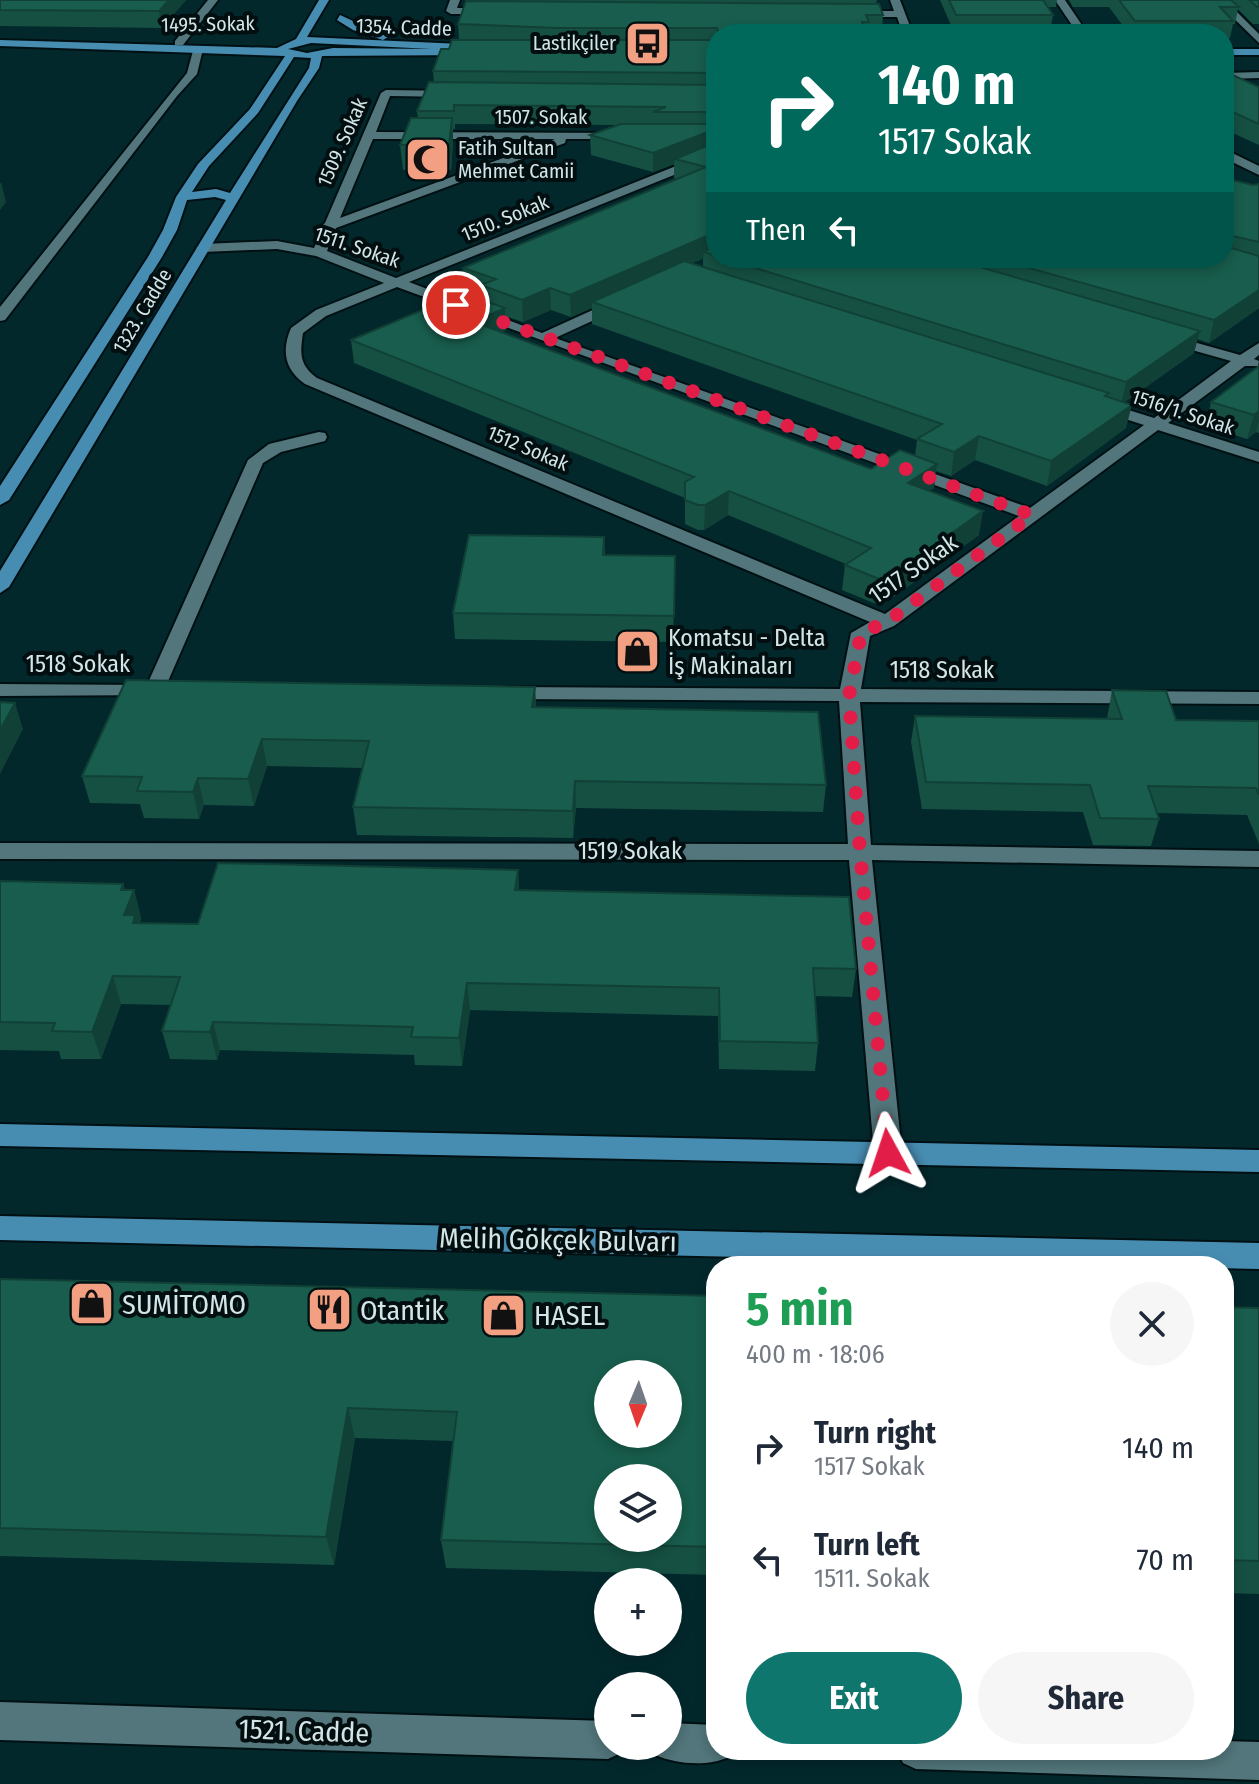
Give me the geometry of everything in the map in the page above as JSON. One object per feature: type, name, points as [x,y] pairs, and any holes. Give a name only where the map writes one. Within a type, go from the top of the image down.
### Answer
[{"type":"main road","points":[[0,500],[181,248],[170,230],[182,197],[204,164],[254,111],[291,47],[324,0]]},
{"type":"main road","points":[[315,62],[332,46],[343,14],[364,31],[421,45]]},
{"type":"main road","name":"1495. Sokak","points":[[0,43],[198,49],[291,47]]},
{"type":"main road","name":"1495. Sokak","points":[[126,45],[179,43],[291,47]]},
{"type":"main road","name":"1354. Cadde","points":[[332,46],[421,45],[497,50],[380,52]]},
{"type":"main road","points":[[291,47],[332,46],[380,52]]},
{"type":"main road","points":[[291,47],[315,62],[380,52]]},
{"type":"main road","points":[[1234,52],[1259,52]]},
{"type":"main road","name":"1323. Cadde","points":[[0,587],[181,248],[233,198],[241,164],[315,62]]},
{"type":"main road","points":[[204,164],[241,164]]},
{"type":"main road","points":[[182,197],[216,193],[233,198]]},
{"type":"main road","points":[[0,1135],[1259,1161]]},
{"type":"main road","name":"Melih Gökçek Bulvarı","points":[[0,1228],[904,1256]]},
{"type":"main road","name":"Melih Gökçek Bulvarı","points":[[1234,1256],[1259,1256]]},
{"type":"street","points":[[179,43],[213,0]]},
{"type":"street","points":[[455,0],[451,11],[512,11]]},
{"type":"street","points":[[895,0],[904,24]]},
{"type":"street","points":[[1060,0],[1076,24]]},
{"type":"street","points":[[1220,0],[1259,40]]},
{"type":"street","points":[[838,14],[900,14]]},
{"type":"street","points":[[0,317],[173,94],[188,80],[198,49]]},
{"type":"street","points":[[1234,76],[1259,75]]},
{"type":"street","name":"1509. Sokak","points":[[319,253],[327,227],[386,93],[464,94]]},
{"type":"street","name":"1507. Sokak","points":[[366,135],[639,136]]},
{"type":"street","points":[[327,227],[578,135]]},
{"type":"street","name":"1510. Sokak","points":[[398,282],[706,158]]},
{"type":"street","points":[[1234,158],[1259,171]]},
{"type":"street","name":"1511. Sokak","points":[[181,248],[277,245],[319,253],[542,338],[1032,515]]},
{"type":"street","name":"1512 Sokak","points":[[398,282],[304,322],[296,331],[294,345],[293,364],[299,373],[887,622]]},
{"type":"street","points":[[542,338],[641,293]]},
{"type":"street","points":[[1151,334],[1254,358]]},
{"type":"street","name":"1517 Sokak","points":[[888,1153],[849,696],[861,633],[887,622],[1156,424],[1254,358]]},
{"type":"street","name":"1516/1. Sokak","points":[[1080,400],[1259,457]]},
{"type":"street","name":"1518 Sokak","points":[[0,690],[163,691],[256,460],[275,448],[319,437]]},
{"type":"street","name":"1518 Sokak","points":[[486,693],[1259,698]]},
{"type":"street","name":"1519 Sokak","points":[[0,851],[860,852],[1259,859]]},
{"type":"street","name":"1521. Cadde","points":[[0,1721],[594,1740]]},
{"type":"street","points":[[682,1743],[706,1744]]},
{"type":"street","points":[[1232,1760],[1259,1761]]},
{"type":"building","points":[[0,0],[169,0],[159,11],[0,10]]},
{"type":"building","points":[[949,0],[1043,0],[1053,15],[956,15]]},
{"type":"building","points":[[1119,0],[1231,0],[1239,7],[1220,7],[1233,21],[1135,21]]},
{"type":"building","points":[[1249,0],[1259,0],[1259,7],[1257,7]]},
{"type":"building","points":[[466,1],[879,4],[883,15],[866,15],[869,22],[862,24],[706,24],[706,28],[557,28],[458,24]]},
{"type":"building","points":[[452,40],[706,40],[706,73],[433,71],[441,49],[449,49]]},
{"type":"building","points":[[1234,76],[1259,87],[1259,124],[1234,113]]},
{"type":"building","points":[[429,82],[706,85],[706,112],[653,112],[666,107],[454,105],[454,111],[417,111]]},
{"type":"building","points":[[411,118],[452,118],[449,145],[400,145]]},
{"type":"building","points":[[621,124],[706,124],[706,133],[653,153],[590,135]]},
{"type":"building","points":[[706,146],[706,167],[675,159]]},
{"type":"building","points":[[706,167],[706,236],[570,295],[550,288],[522,300],[481,285],[496,279],[463,268]]},
{"type":"building","points":[[1234,180],[1259,184],[1259,242],[1234,236]]},
{"type":"building","points":[[1234,249],[1259,256],[1259,290],[1214,320],[1029,268],[1234,268]]},
{"type":"building","points":[[684,261],[1109,393],[1105,396],[1132,405],[1051,461],[979,436],[954,452],[917,439],[942,424],[592,302]]},
{"type":"building","points":[[756,268],[983,268],[1200,331],[1126,382]]},
{"type":"building","points":[[463,293],[505,308],[474,322],[871,469],[900,450],[937,464],[908,483],[983,511],[884,581],[845,565],[871,548],[729,491],[705,505],[685,500],[685,482],[694,477],[351,340]]},
{"type":"building","points":[[1259,366],[1259,411],[1254,415],[1211,402]]},
{"type":"building","points":[[469,535],[604,537],[603,555],[675,556],[674,616],[453,613]]},
{"type":"building","points":[[126,680],[535,687],[532,707],[818,712],[826,785],[575,781],[573,811],[353,807],[369,741],[262,739],[248,779],[198,778],[193,792],[137,791],[142,777],[82,776]]},
{"type":"building","points":[[1112,690],[1166,691],[1176,720],[1259,721],[1259,795],[1256,788],[1148,786],[1159,819],[1100,818],[1090,785],[926,782],[915,716],[1122,719]]},
{"type":"building","points":[[0,702],[15,703],[0,730]]},
{"type":"building","points":[[218,863],[518,870],[515,890],[849,897],[856,969],[813,968],[818,1043],[720,1041],[719,988],[467,983],[459,1038],[411,1037],[413,1027],[213,1022],[210,1032],[162,1031],[180,977],[113,976],[92,1032],[52,1031],[55,1023],[0,1022],[1,881],[123,884],[121,890],[134,890],[124,915],[135,915],[133,923],[198,924]]},
{"type":"building","points":[[0,1279],[706,1296],[706,1547],[682,1546],[682,1464],[594,1464],[594,1544],[441,1540],[457,1412],[348,1408],[326,1537],[0,1528]]},
{"type":"building","points":[[1234,1307],[1259,1308],[1259,1561],[1234,1560]]},
{"type":"place","name":"Lastikçiler","points":[[647,43]]},
{"type":"place","name":"Fatih Sultan Mehmet Camii","points":[[427,160]]},
{"type":"place","name":"Komatsu - Delta İş Makinaları","points":[[637,652]]},
{"type":"place","name":"SUMİTOMO","points":[[91,1304]]},
{"type":"place","name":"Otantik","points":[[329,1310]]},
{"type":"place","name":"HASEL","points":[[503,1315]]},
{"type":"route","points":[[456,305],[1032,515],[887,622],[861,633],[849,696],[888,1153]]}]
